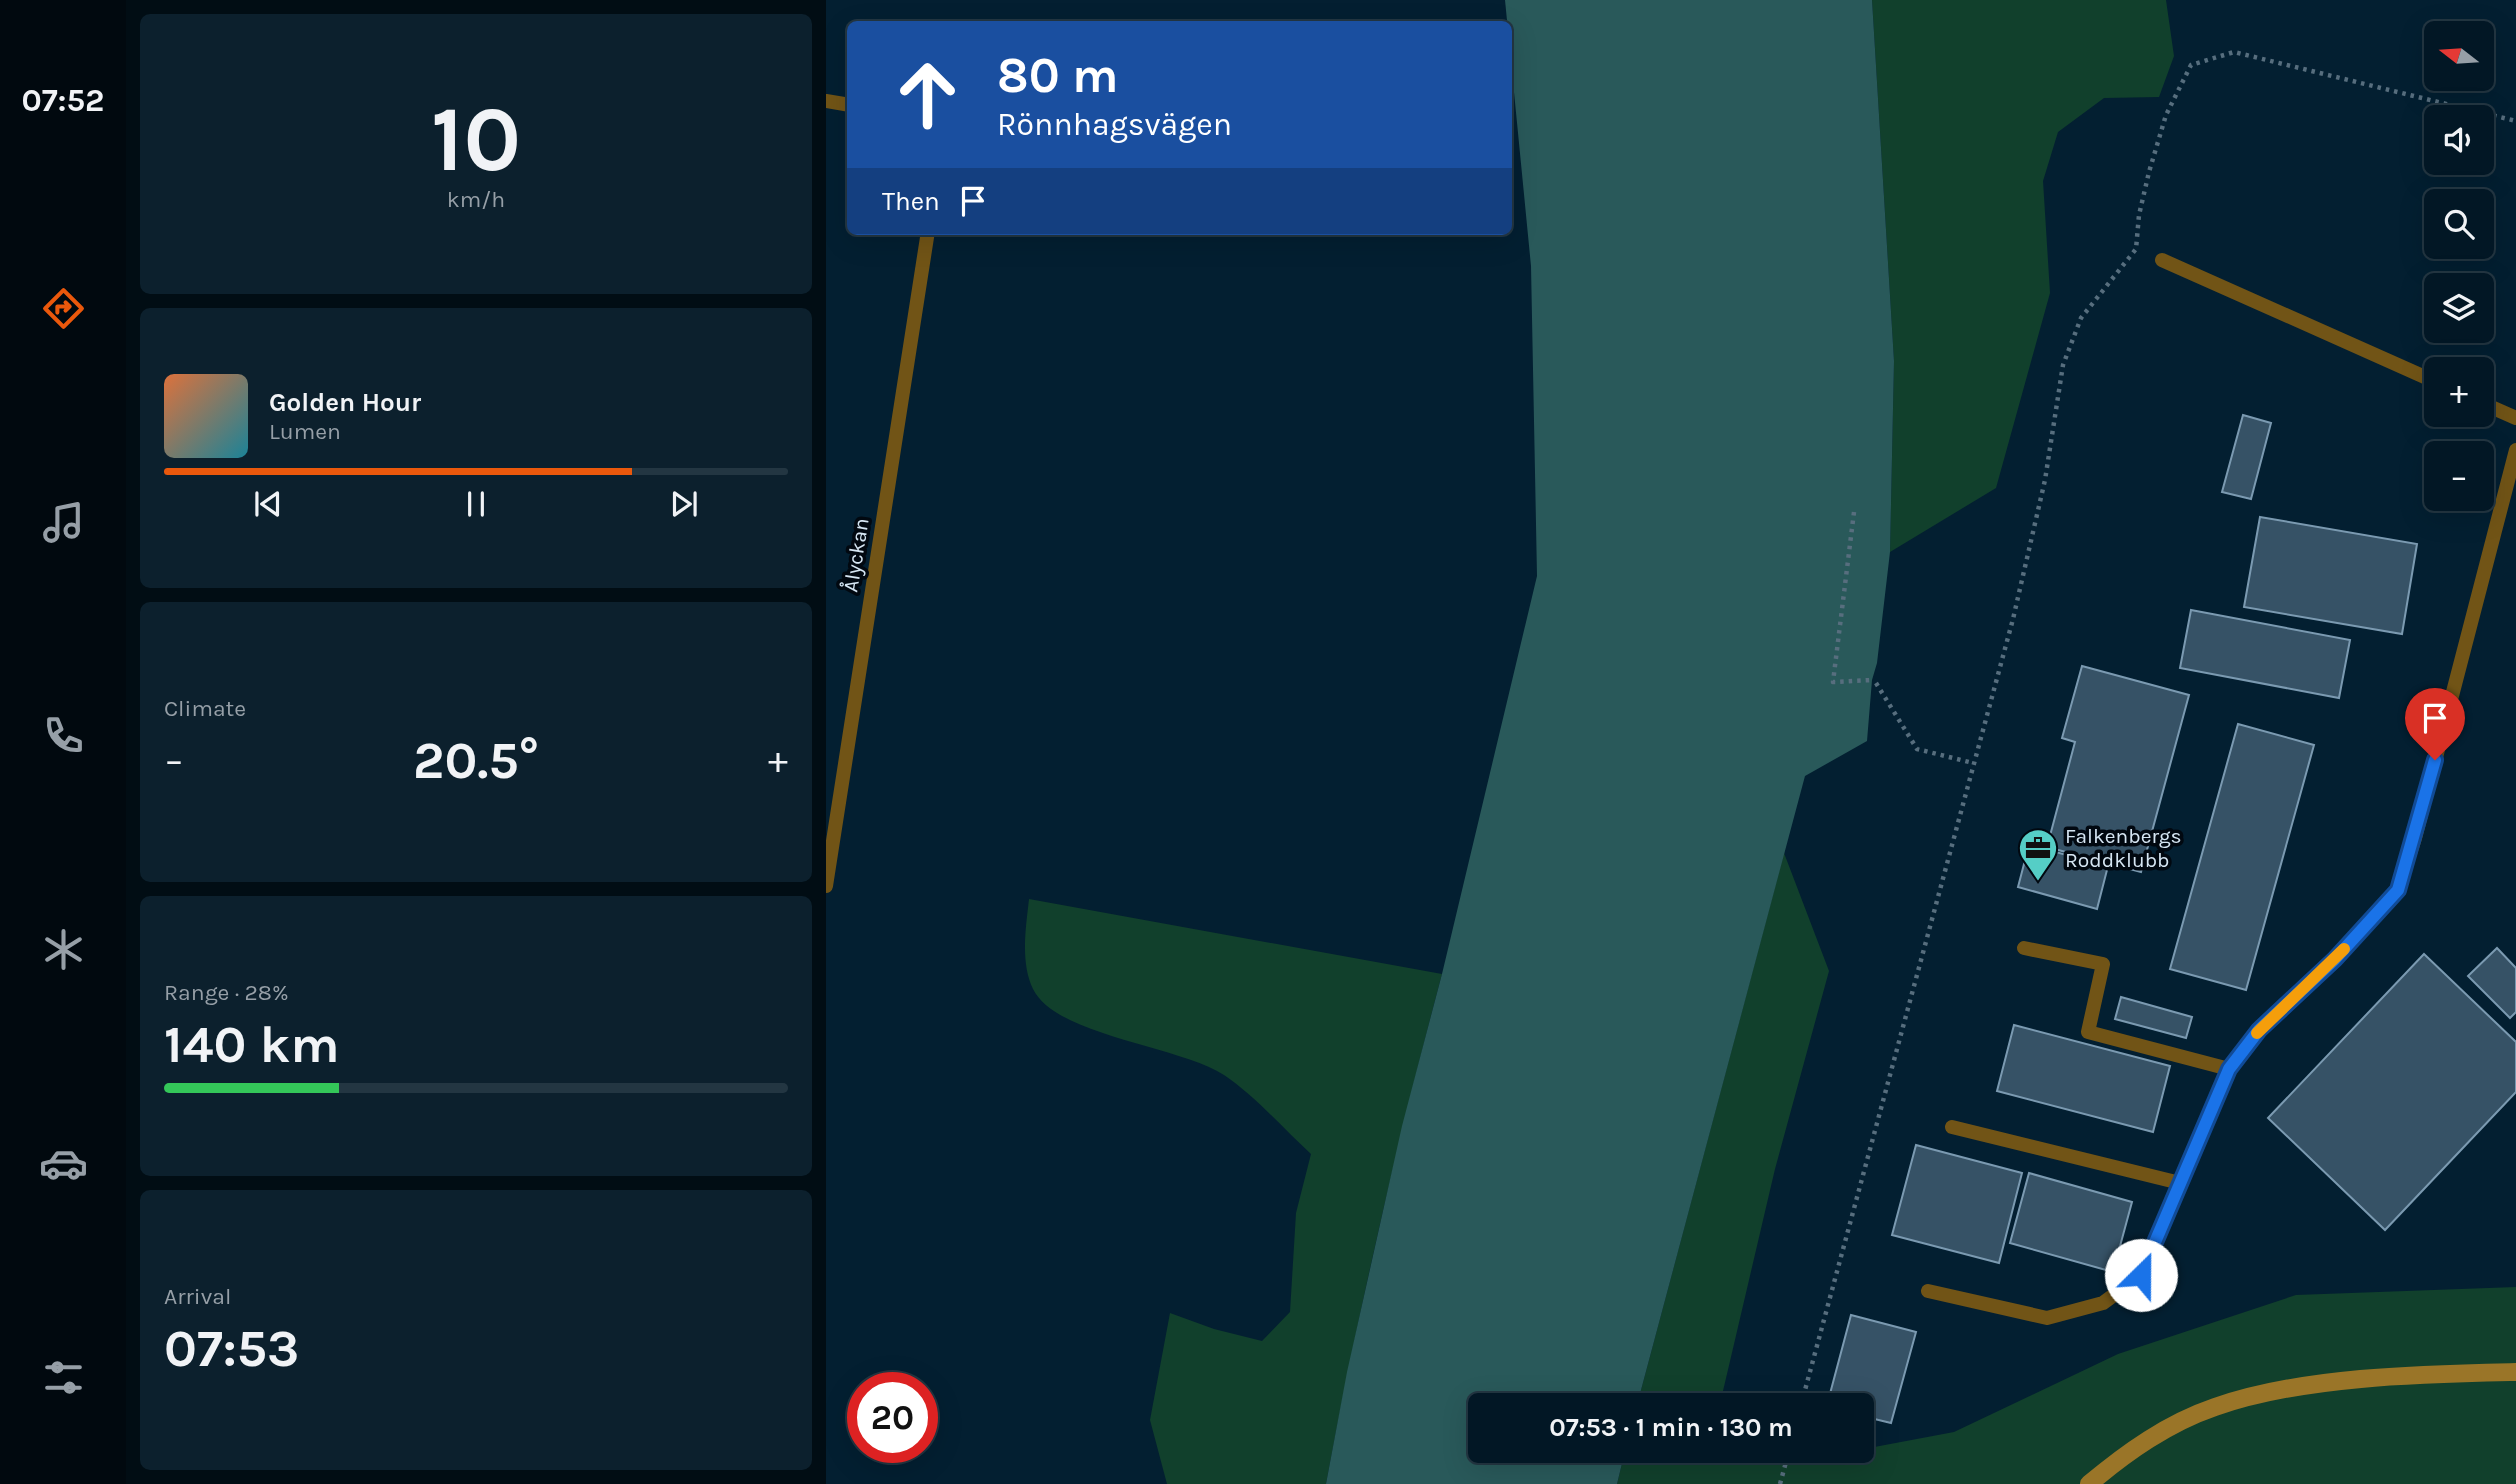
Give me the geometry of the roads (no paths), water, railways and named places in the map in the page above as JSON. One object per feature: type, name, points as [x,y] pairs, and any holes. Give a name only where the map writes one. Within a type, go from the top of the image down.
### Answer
[{"type":"main road","points":[[2089,1484],[2126,1452],[2180,1422],[2216,1407],[2342,1381],[2516,1373]]},
{"type":"lane","points":[[826,101],[847,104]]},
{"type":"lane","name":"Ålyckan","points":[[826,886],[927,235]]},
{"type":"lane","points":[[2162,260],[2424,378]]},
{"type":"lane","points":[[2494,408],[2516,418]]},
{"type":"lane","points":[[1928,1291],[2047,1318],[2103,1303],[2141,1275],[2229,1069],[2259,1030],[2335,959],[2398,890],[2415,838],[2516,450]]},
{"type":"lane","points":[[2024,948],[2103,964],[2088,1032],[2229,1069]]},
{"type":"lane","points":[[1952,1127],[2180,1183]]},
{"type":"place","name":"Falkenbergs Roddklubb","points":[[2038,882]]}]
